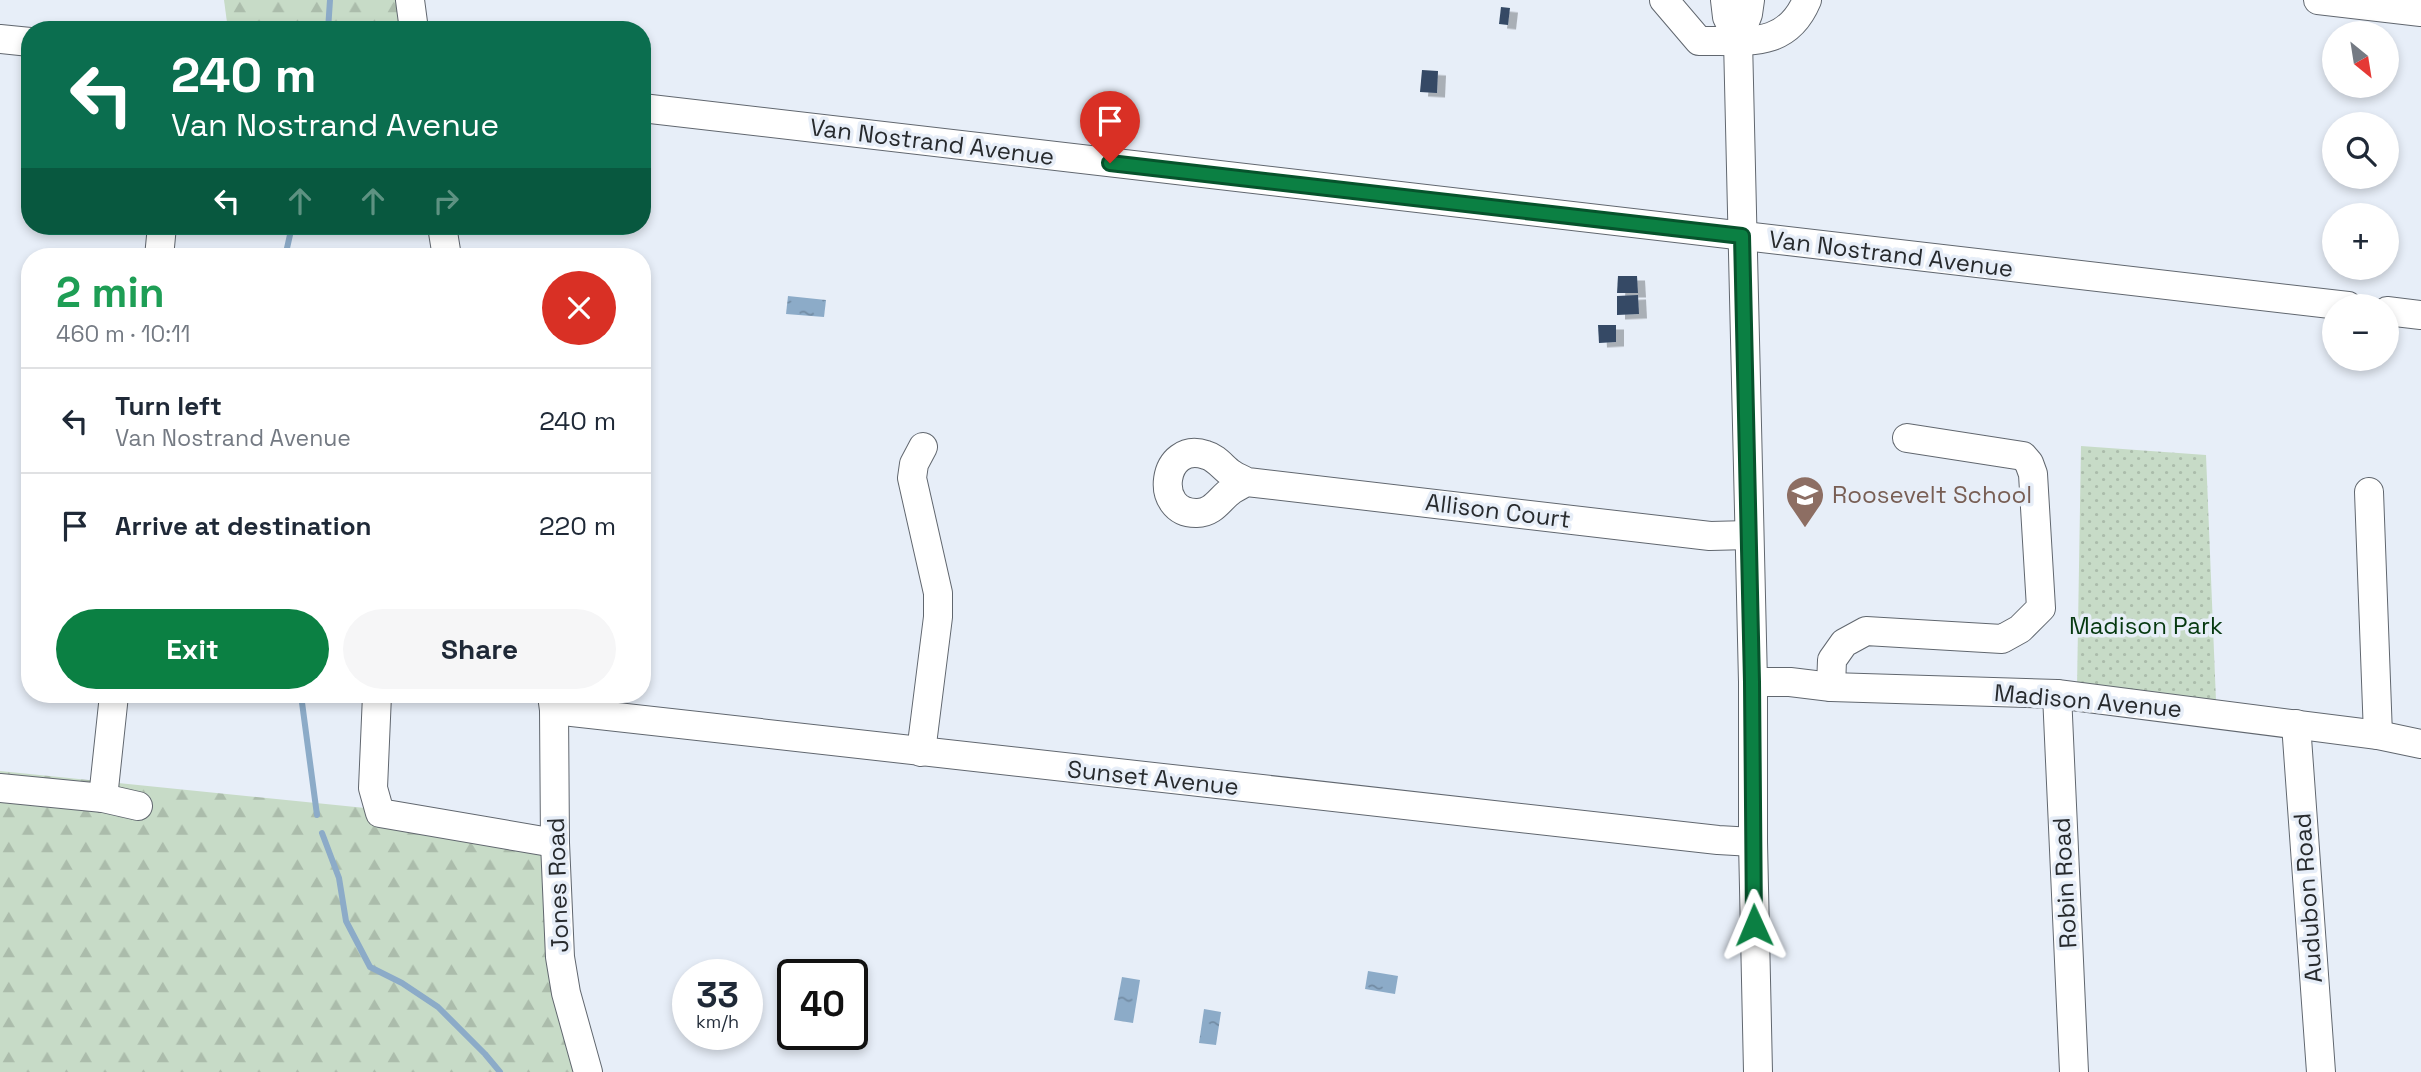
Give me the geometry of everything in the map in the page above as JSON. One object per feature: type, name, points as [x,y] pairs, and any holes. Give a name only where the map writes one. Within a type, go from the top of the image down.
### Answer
[{"type":"street","points":[[410,0],[413,21]]},
{"type":"street","points":[[1664,0],[1699,41],[1768,38],[1785,32],[1798,18],[1807,0]]},
{"type":"street","points":[[1725,0],[1727,17],[1738,40]]},
{"type":"street","points":[[1750,0],[1748,14],[1738,40],[1758,1072]]},
{"type":"street","points":[[2318,0],[2421,12]]},
{"type":"street","points":[[0,39],[21,41]]},
{"type":"street","name":"Van Nostrand Avenue","points":[[651,109],[2322,303]]},
{"type":"street","points":[[2399,312],[2421,315]]},
{"type":"street","points":[[1831,687],[1832,660],[1844,643],[1866,631],[2002,639],[2020,629],[2041,608],[2033,474],[2029,463],[2023,456],[1999,451],[1907,438]]},
{"type":"street","points":[[921,752],[938,617],[938,593],[912,478],[914,464],[923,447]]},
{"type":"street","name":"Allison Court","points":[[1247,482],[1710,536],[1749,535]]},
{"type":"street","points":[[2369,492],[2378,735]]},
{"type":"street","name":"Madison Avenue","points":[[1752,682],[2057,694],[2378,735],[2421,744]]},
{"type":"street","name":"Robin Road","points":[[2057,694],[2074,1072]]},
{"type":"street","points":[[103,798],[113,703]]},
{"type":"street","points":[[377,703],[373,788],[380,813],[393,813],[555,843]]},
{"type":"street","name":"Jones Road","points":[[553,703],[560,957],[566,993],[588,1072]]},
{"type":"street","name":"Sunset Avenue","points":[[560,703],[921,752],[1704,839],[1753,842]]},
{"type":"street","name":"Audubon Road","points":[[2296,724],[2320,1072]]},
{"type":"street","points":[[0,788],[103,798],[138,806]]},
{"type":"green space","points":[[224,0],[410,0],[414,21],[227,21]]},
{"type":"green space","name":"Madison Park","points":[[2081,446],[2206,455],[2216,701],[2077,688]]},
{"type":"green space","points":[[0,771],[484,820],[552,837],[584,1072],[0,1072]]},
{"type":"water","points":[[788,296],[826,300],[824,317],[786,314]]},
{"type":"water","points":[[1368,971],[1398,976],[1395,994],[1365,989]]},
{"type":"water","points":[[1122,977],[1140,980],[1133,1023],[1114,1020]]},
{"type":"water","points":[[1204,1009],[1221,1012],[1216,1045],[1199,1043]]},
{"type":"building","points":[[1501,7],[1510,8],[1508,25],[1499,24]]},
{"type":"building","points":[[1422,70],[1438,71],[1437,93],[1420,92]]},
{"type":"building","points":[[1618,276],[1637,276],[1638,293],[1617,293]]},
{"type":"building","points":[[1638,295],[1639,314],[1617,315],[1617,296]]},
{"type":"building","points":[[1598,325],[1616,325],[1616,342],[1599,343]]},
{"type":"waterway","points":[[329,21],[330,0]]},
{"type":"waterway","points":[[287,248],[290,235]]},
{"type":"waterway","points":[[302,703],[317,815]]},
{"type":"waterway","points":[[322,833],[339,878],[346,921],[370,967],[402,983],[438,1007],[500,1072]]},
{"type":"place","name":"Roosevelt School","points":[[1805,529]]},
{"type":"route","points":[[1110,163],[1742,236],[1752,682],[1754,925]]}]
